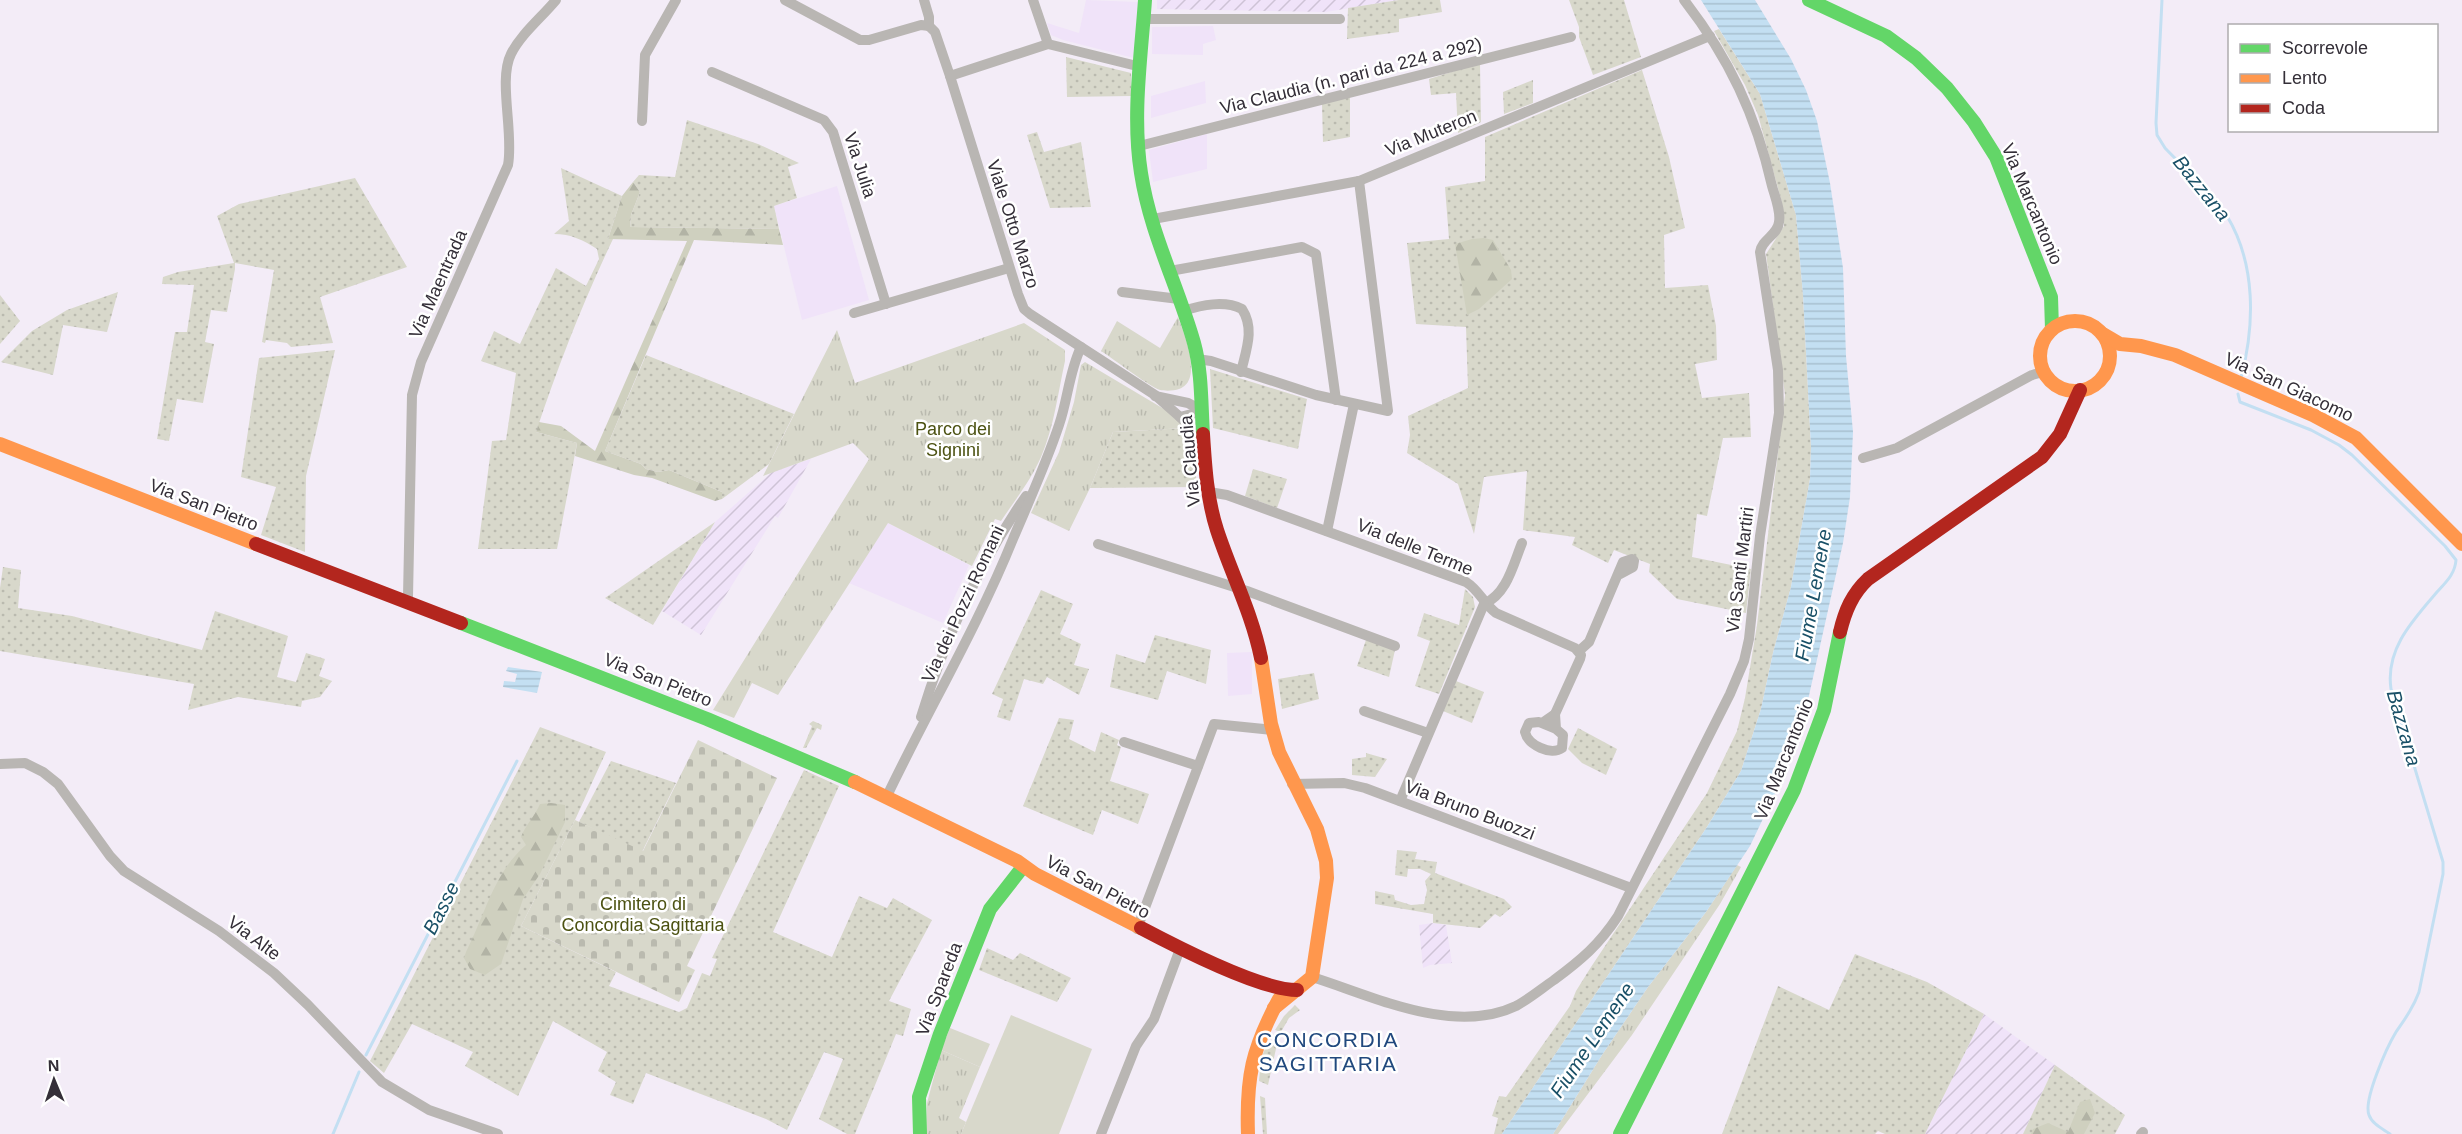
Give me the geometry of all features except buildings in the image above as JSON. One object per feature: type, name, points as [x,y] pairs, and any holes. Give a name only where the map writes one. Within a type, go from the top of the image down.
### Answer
[{"type":"street","name":"Via Maentrada","points":[[406,602],[408,597],[412,395],[421,362],[508,165],[511,140],[506,83],[508,60],[521,39],[556,0]]},
{"type":"street","points":[[642,121],[645,55],[676,0]]},
{"type":"street","points":[[785,0],[860,40],[869,40],[921,25],[928,26]]},
{"type":"street","name":"Viale Otto Marzo","points":[[924,0],[929,17],[928,26],[935,32],[950,76],[1024,309],[1052,330],[1155,396],[1191,428],[1203,445]]},
{"type":"street","points":[[1033,0],[1048,44]]},
{"type":"street","name":"Via Claudia","points":[[1145,0],[1139,146],[1141,173],[1201,378],[1203,445],[1214,520],[1257,636],[1273,730],[1281,758],[1292,784],[1321,837],[1328,862],[1312,977]]},
{"type":"street","name":"Via Santi Martiri","points":[[1312,977],[1425,1013],[1458,1017],[1487,1015],[1516,1006],[1584,958],[1603,939],[1631,888],[1744,661],[1749,639],[1760,536],[1779,412],[1778,370],[1760,252],[1764,242],[1778,228],[1779,216],[1764,149],[1742,90],[1710,36],[1684,0]]},
{"type":"street","name":"Via Marcantonio","points":[[1809,0],[1886,36],[1916,58],[1947,88],[1974,122],[1996,157],[2050,297],[2052,329],[2044,338],[2040,349],[2043,372]]},
{"type":"street","points":[[1144,19],[1340,19]]},
{"type":"street","name":"Via Muteron","points":[[1153,219],[1359,181],[1710,36]]},
{"type":"street","name":"Via Claudia (n. pari da 224 a 292)","points":[[1139,146],[1571,37]]},
{"type":"street","points":[[950,76],[1048,44],[1141,67]]},
{"type":"street","name":"Via Julia","points":[[712,72],[824,120],[829,125],[886,304]]},
{"type":"street","points":[[1197,359],[1211,361],[1336,400],[1388,411],[1359,181]]},
{"type":"street","points":[[1170,271],[1302,247],[1316,254],[1336,400]]},
{"type":"street","points":[[854,313],[1010,268]]},
{"type":"street","points":[[1122,292],[1181,305],[1223,304],[1242,309],[1249,322],[1250,336],[1241,372]]},
{"type":"street","name":"Via Marcantonio","points":[[2050,297],[2074,320],[2095,327],[2103,334]]},
{"type":"street","points":[[2052,329],[2062,322],[2074,320]]},
{"type":"street","points":[[2103,334],[2108,343],[2109,364]]},
{"type":"street","name":"Via San Giacomo","points":[[2103,334],[2112,341],[2175,355],[2313,415],[2356,438],[2462,544]]},
{"type":"street","points":[[1863,458],[1897,448],[2032,375],[2043,372],[2060,388],[2080,390],[2099,381],[2109,364],[2120,353],[2133,346]]},
{"type":"street","name":"Via dei Pozzi Romani","points":[[887,796],[915,737],[950,675],[1012,542],[1060,423],[1073,364],[1081,347]]},
{"type":"street","points":[[1178,400],[1190,394],[1201,378]]},
{"type":"street","points":[[2060,388],[2065,414],[2062,432]]},
{"type":"street","name":"Via Marcantonio","points":[[1620,1134],[1780,821],[1798,781],[1829,694],[1845,615],[1854,595],[1865,583],[1894,561],[2042,457],[2062,432],[2080,390]]},
{"type":"street","name":"Viale Otto Marzo","points":[[1155,396],[1178,400],[1203,411]]},
{"type":"street","name":"Via delle Terme","points":[[1327,531],[1354,404]]},
{"type":"street","points":[[1180,417],[1203,411]]},
{"type":"street","name":"Via San Pietro","points":[[0,444],[708,719],[887,796],[1017,861],[1022,868],[1048,879],[1137,928],[1284,996]]},
{"type":"street","name":"Via dei Pozzi Romani","points":[[915,737],[934,675],[976,579],[1002,530],[1036,481]]},
{"type":"street","name":"Via delle Terme","points":[[1209,492],[1227,495],[1466,582],[1473,586],[1484,604],[1496,613],[1579,651]]},
{"type":"street","points":[[1400,801],[1484,604],[1495,599],[1502,591],[1522,543]]},
{"type":"street","points":[[1098,544],[1240,589],[1395,646]]},
{"type":"street","points":[[1556,729],[1555,714],[1580,659],[1579,651],[1589,642],[1620,574]]},
{"type":"street","points":[[1364,711],[1428,733]]},
{"type":"street","points":[[1542,723],[1555,714]]},
{"type":"street","points":[[1529,723],[1542,723],[1556,729],[1561,731],[1564,740],[1559,751],[1552,751],[1532,743],[1526,736],[1529,723]]},
{"type":"street","points":[[1137,928],[1214,724],[1273,730]]},
{"type":"street","points":[[1124,742],[1198,766]]},
{"type":"street","name":"Via Alte","points":[[0,764],[25,764],[43,772],[58,784],[110,856],[124,871],[219,931],[274,973],[382,1082],[405,1098],[429,1110],[498,1134]]},
{"type":"street","name":"Via Bruno Buozzi","points":[[1292,784],[1344,783],[1365,788],[1631,888]]},
{"type":"street","name":"Via Spareda","points":[[920,1134],[919,1097],[940,1034],[990,909],[1022,868]]},
{"type":"street","points":[[1101,1134],[1136,1046],[1154,1019],[1180,949]]},
{"type":"street","points":[[1248,1134],[1248,1087],[1252,1061],[1265,1024],[1284,996],[1312,977]]},
{"type":"shaded area","points":[[1086,0],[1138,2],[1134,58],[1051,35],[1047,23],[1079,33]]},
{"type":"shaded area","points":[[1157,0],[1398,0],[1326,12],[1157,9]]},
{"type":"shaded area","points":[[1213,26],[1216,40],[1203,44],[1203,55],[1152,54],[1152,27]]},
{"type":"shaded area","points":[[1205,81],[1206,103],[1151,118],[1151,96]]},
{"type":"shaded area","points":[[1207,134],[1207,169],[1153,182],[1149,150]]},
{"type":"shaded area","points":[[837,186],[869,300],[802,320],[774,206]]},
{"type":"shaded area","points":[[811,459],[778,518],[775,516],[701,635],[662,611],[715,522],[772,472]]},
{"type":"shaded area","points":[[888,523],[969,565],[943,623],[849,583]]},
{"type":"shaded area","points":[[1252,652],[1252,694],[1228,696],[1227,653]]},
{"type":"shaded area","points":[[1433,923],[1446,925],[1452,963],[1423,968],[1419,925]]},
{"type":"shaded area","points":[[1984,1014],[2055,1065],[2023,1134],[1925,1134]]},
{"type":"green space","points":[[1399,0],[1440,0],[1442,12],[1399,19],[1399,32],[1347,39],[1348,8]]},
{"type":"green space","points":[[1569,0],[1624,0],[1641,57],[1593,75]]},
{"type":"green space","points":[[1719,29],[1760,94],[1796,215],[1803,295],[1811,447],[1810,479],[1791,587],[1761,709],[1741,771],[1707,827],[1502,1134],[1494,1134],[1498,1118],[1492,1116],[1499,1096],[1506,1097],[1570,1006],[1576,991],[1591,967],[1707,793],[1737,731],[1745,698],[1757,625],[1785,395],[1766,254],[1784,226],[1782,203],[1758,115],[1745,85],[1714,31]]},
{"type":"green space","points":[[1066,57],[1131,73],[1131,96],[1067,97]]},
{"type":"green space","points":[[1480,63],[1481,122],[1458,133],[1456,93],[1431,95],[1429,79]]},
{"type":"green space","points":[[1642,70],[1669,157],[1685,228],[1664,235],[1665,288],[1708,285],[1716,326],[1717,360],[1695,364],[1702,398],[1749,393],[1751,437],[1723,438],[1707,516],[1697,514],[1692,557],[1751,569],[1746,613],[1677,599],[1649,572],[1650,564],[1614,550],[1608,563],[1572,545],[1575,537],[1523,530],[1527,471],[1484,477],[1474,534],[1458,484],[1407,453],[1410,435],[1408,416],[1468,388],[1466,327],[1416,324],[1407,243],[1449,239],[1445,187],[1485,181],[1485,137]]},
{"type":"green space","points":[[1533,80],[1533,103],[1504,114],[1503,92]]},
{"type":"green space","points":[[1350,97],[1350,137],[1323,142],[1322,104]]},
{"type":"green space","points":[[687,120],[758,144],[799,163],[788,167],[797,198],[774,206],[779,229],[630,227],[631,215],[640,192],[633,182],[639,175],[675,177]]},
{"type":"green space","points":[[1037,132],[1044,152],[1081,142],[1091,207],[1050,208],[1027,135]]},
{"type":"green space","points":[[561,168],[622,196],[608,239],[613,239],[591,286],[536,432],[577,443],[557,549],[478,549],[492,441],[506,440],[516,373],[481,361],[494,331],[520,344],[556,268],[586,286],[599,259],[597,249],[587,243],[571,236],[554,234],[569,221]]},
{"type":"green space","points":[[355,178],[407,267],[320,297],[333,343],[291,347],[287,343],[266,340],[265,343],[262,342],[274,270],[235,263],[227,312],[211,310],[205,342],[214,344],[203,403],[177,399],[169,441],[157,439],[175,332],[187,332],[194,285],[162,284],[163,277],[178,272],[234,263],[217,216],[239,204]]},
{"type":"green space","points":[[633,182],[640,192],[631,215],[630,227],[779,229],[783,245],[694,240],[605,451],[641,464],[646,469],[658,472],[669,470],[722,492],[722,499],[715,501],[652,478],[634,475],[575,456],[577,443],[536,432],[539,422],[561,426],[595,451],[687,241],[608,239],[622,196]]},
{"type":"green space","points":[[1484,238],[1493,240],[1511,270],[1512,279],[1479,309],[1467,315],[1455,244]]},
{"type":"green space","points":[[118,292],[107,332],[63,325],[53,375],[1,362],[32,331],[67,310]]},
{"type":"green space","points":[[0,295],[20,321],[0,344]]},
{"type":"green space","points":[[1178,317],[1188,345],[1191,367],[1190,377],[1179,389],[1164,391],[1155,388],[1101,351],[1117,321],[1160,348]]},
{"type":"green space","name":"Parco dei Signini","points":[[1024,323],[1065,350],[1065,361],[1055,410],[1045,446],[1028,482],[1001,521],[995,519],[972,566],[888,523],[778,695],[752,683],[734,718],[713,710],[869,459],[853,443],[763,476],[837,330],[855,383]]},
{"type":"green space","points":[[335,350],[306,476],[305,552],[261,535],[276,487],[241,477],[259,358]]},
{"type":"green space","points":[[646,355],[794,414],[769,464],[722,499],[722,492],[669,470],[658,472],[646,469],[641,464],[605,451]]},
{"type":"green space","points":[[1085,362],[1169,412],[1186,428],[1113,432],[1069,531],[1031,513],[1059,452],[1074,402],[1081,365]]},
{"type":"green space","points":[[1210,369],[1307,399],[1298,449],[1213,428]]},
{"type":"green space","points":[[1186,428],[1193,446],[1197,487],[1090,488],[1113,432]]},
{"type":"green space","points":[[1253,469],[1287,479],[1277,508],[1245,496]]},
{"type":"green space","points":[[715,522],[653,625],[605,598]]},
{"type":"green space","points":[[3,567],[21,570],[18,608],[72,616],[202,650],[215,611],[288,636],[277,677],[296,682],[306,653],[325,659],[319,676],[332,681],[320,697],[302,701],[301,707],[238,697],[188,710],[194,684],[0,651],[0,588]]},
{"type":"green space","points":[[1465,589],[1473,597],[1475,607],[1439,694],[1415,686],[1430,641],[1417,636],[1424,613],[1459,625]]},
{"type":"green space","points":[[1041,590],[1073,604],[1060,634],[1081,644],[1074,665],[1089,669],[1079,695],[1047,677],[1043,684],[1024,679],[1010,721],[997,717],[1003,699],[992,694]]},
{"type":"green space","points":[[1155,635],[1211,650],[1206,684],[1167,671],[1158,700],[1110,687],[1116,654],[1145,663]]},
{"type":"green space","points":[[1366,640],[1395,650],[1389,677],[1357,666]]},
{"type":"green space","points":[[1314,673],[1319,699],[1282,709],[1278,679]]},
{"type":"green space","points":[[1456,681],[1484,692],[1472,723],[1443,711]]},
{"type":"green space","points":[[1059,718],[1074,720],[1069,739],[1095,752],[1101,732],[1119,740],[1117,745],[1121,747],[1110,781],[1149,794],[1138,824],[1102,810],[1093,835],[1023,806]]},
{"type":"green space","points":[[813,721],[822,725],[821,730],[817,728],[806,748],[803,748],[812,726],[809,724]]},
{"type":"green space","points":[[540,727],[606,752],[575,820],[521,926],[616,972],[609,986],[679,1012],[687,1008],[702,973],[710,976],[717,959],[712,958],[804,770],[839,786],[773,932],[832,957],[859,896],[887,908],[893,898],[932,920],[889,1001],[911,1009],[903,1036],[896,1034],[855,1134],[847,1134],[819,1119],[843,1059],[824,1052],[787,1130],[766,1119],[646,1073],[633,1104],[610,1095],[616,1082],[598,1071],[607,1052],[553,1021],[518,1096],[465,1066],[473,1052],[412,1024],[384,1073],[370,1061]]},
{"type":"green space","points":[[1578,728],[1617,749],[1606,775],[1582,763],[1568,749]]},
{"type":"green space","name":"Cimitero di Concordia Sagittaria","points":[[698,740],[777,778],[687,966],[695,970],[679,1002],[521,926],[575,820],[643,851]]},
{"type":"green space","points":[[1366,753],[1387,759],[1375,777],[1352,775],[1352,759],[1366,757]]},
{"type":"green space","points":[[611,761],[676,783],[642,852],[579,822]]},
{"type":"green space","points":[[540,804],[565,805],[565,822],[540,874],[523,899],[501,964],[485,975],[470,969],[464,958],[491,895],[506,868],[526,845],[521,837]]},
{"type":"green space","points":[[1397,850],[1417,852],[1415,859],[1437,862],[1435,873],[1504,899],[1512,907],[1500,917],[1495,914],[1480,928],[1433,923],[1433,914],[1375,904],[1375,891],[1394,895],[1395,900],[1411,905],[1424,904],[1427,890],[1425,881],[1431,874],[1420,869],[1408,869],[1407,877],[1395,875]]},
{"type":"green space","points":[[1737,865],[1741,867],[1720,904],[1632,1035],[1558,1134],[1553,1134],[1648,987],[1706,912]]},
{"type":"green space","points":[[987,948],[1013,960],[1020,953],[1071,978],[1057,1002],[979,970]]},
{"type":"green space","points":[[1855,954],[1927,982],[1984,1014],[1925,1134],[1885,1134],[1878,1131],[1875,1134],[1722,1134],[1778,986],[1829,1010]]},
{"type":"green space","points":[[1295,1005],[1300,1010],[1289,1018],[1281,1032],[1275,1030],[1284,1016]]},
{"type":"green space","points":[[1011,1015],[1092,1049],[1059,1134],[961,1134]]},
{"type":"green space","points":[[950,1028],[990,1044],[980,1067],[941,1050]]},
{"type":"green space","points":[[1268,1041],[1277,1044],[1268,1085],[1259,1081],[1261,1059]]},
{"type":"green space","points":[[941,1050],[980,1067],[959,1118],[966,1122],[961,1134],[926,1134],[927,1103]]},
{"type":"green space","points":[[2055,1065],[2125,1115],[2115,1134],[2023,1134]]},
{"type":"green space","points":[[1260,1096],[1265,1098],[1267,1134],[1263,1134]]},
{"type":"green space","points":[[2090,1099],[2095,1113],[2084,1134],[2031,1134],[2033,1129],[2048,1123],[2068,1132],[2080,1102]]},
{"type":"water","name":"Fiume Lemene","points":[[1701,0],[1755,0],[1791,59],[1806,90],[1817,121],[1830,183],[1843,268],[1846,356],[1853,432],[1850,497],[1843,543],[1804,718],[1781,781],[1750,846],[1706,912],[1648,987],[1553,1134],[1502,1134],[1707,827],[1741,771],[1761,709],[1791,587],[1810,479],[1811,447],[1803,295],[1796,215],[1760,94]]},
{"type":"water","points":[[508,667],[542,672],[537,693],[503,687],[504,681],[515,682],[517,674],[506,671]]},
{"type":"waterway","name":"Bazzana","points":[[2162,0],[2157,135],[2165,148],[2221,208],[2237,235],[2248,274],[2250,295],[2249,337],[2241,378]]},
{"type":"waterway","name":"Bazzana","points":[[2238,394],[2240,402],[2311,430],[2339,445],[2445,546],[2456,560],[2454,570],[2403,636],[2392,661],[2390,674],[2391,689],[2443,862],[2443,874],[2419,992],[2387,1049],[2369,1098],[2370,1118],[2390,1134]]},
{"type":"waterway","name":"Basse","points":[[366,1055],[517,761]]},
{"type":"waterway","name":"Basse","points":[[333,1134],[359,1072]]},
{"type":"traffic: fast","points":[[1145,0],[1137,108],[1138,152],[1151,217],[1197,354],[1203,434]]},
{"type":"traffic: fast","points":[[1809,0],[1886,36],[1916,58],[1947,88],[1974,122],[1996,157],[2051,297],[2052,329]]},
{"type":"traffic: fast","points":[[461,623],[707,719],[855,782]]},
{"type":"traffic: fast","points":[[1620,1134],[1794,790],[1824,710],[1840,632]]},
{"type":"traffic: fast","points":[[920,1134],[919,1097],[940,1034],[990,909],[1022,868]]},
{"type":"traffic: slow","points":[[2075,321],[2088,324],[2100,331],[2107,343],[2110,356],[2107,369],[2100,381],[2088,388],[2075,391],[2062,388],[2050,381],[2043,369],[2040,356],[2043,343],[2050,331],[2062,324],[2075,321]]},
{"type":"traffic: slow","points":[[2103,334],[2120,344],[2141,346],[2175,355],[2313,415],[2356,438],[2462,544]]},
{"type":"traffic: slow","points":[[0,444],[256,544]]},
{"type":"traffic: slow","points":[[1261,658],[1271,724],[1279,752],[1317,829],[1326,861],[1327,878],[1312,977],[1274,1008]]},
{"type":"traffic: slow","points":[[855,782],[1017,861],[1035,874],[1141,928]]},
{"type":"traffic: slow","points":[[1248,1134],[1248,1096],[1253,1064],[1262,1033],[1279,999]]},
{"type":"traffic: jam","points":[[1840,632],[1850,603],[1868,579],[2042,457],[2060,434],[2080,390]]},
{"type":"traffic: jam","points":[[1203,434],[1207,482],[1214,518],[1252,625],[1261,658]]},
{"type":"traffic: jam","points":[[256,544],[461,623]]},
{"type":"traffic: jam","points":[[1141,928],[1196,956],[1241,975],[1262,983],[1297,990]]},
{"type":"district","name":"CONCORDIA SAGITTARIA","points":[[1328,1051]]}]
